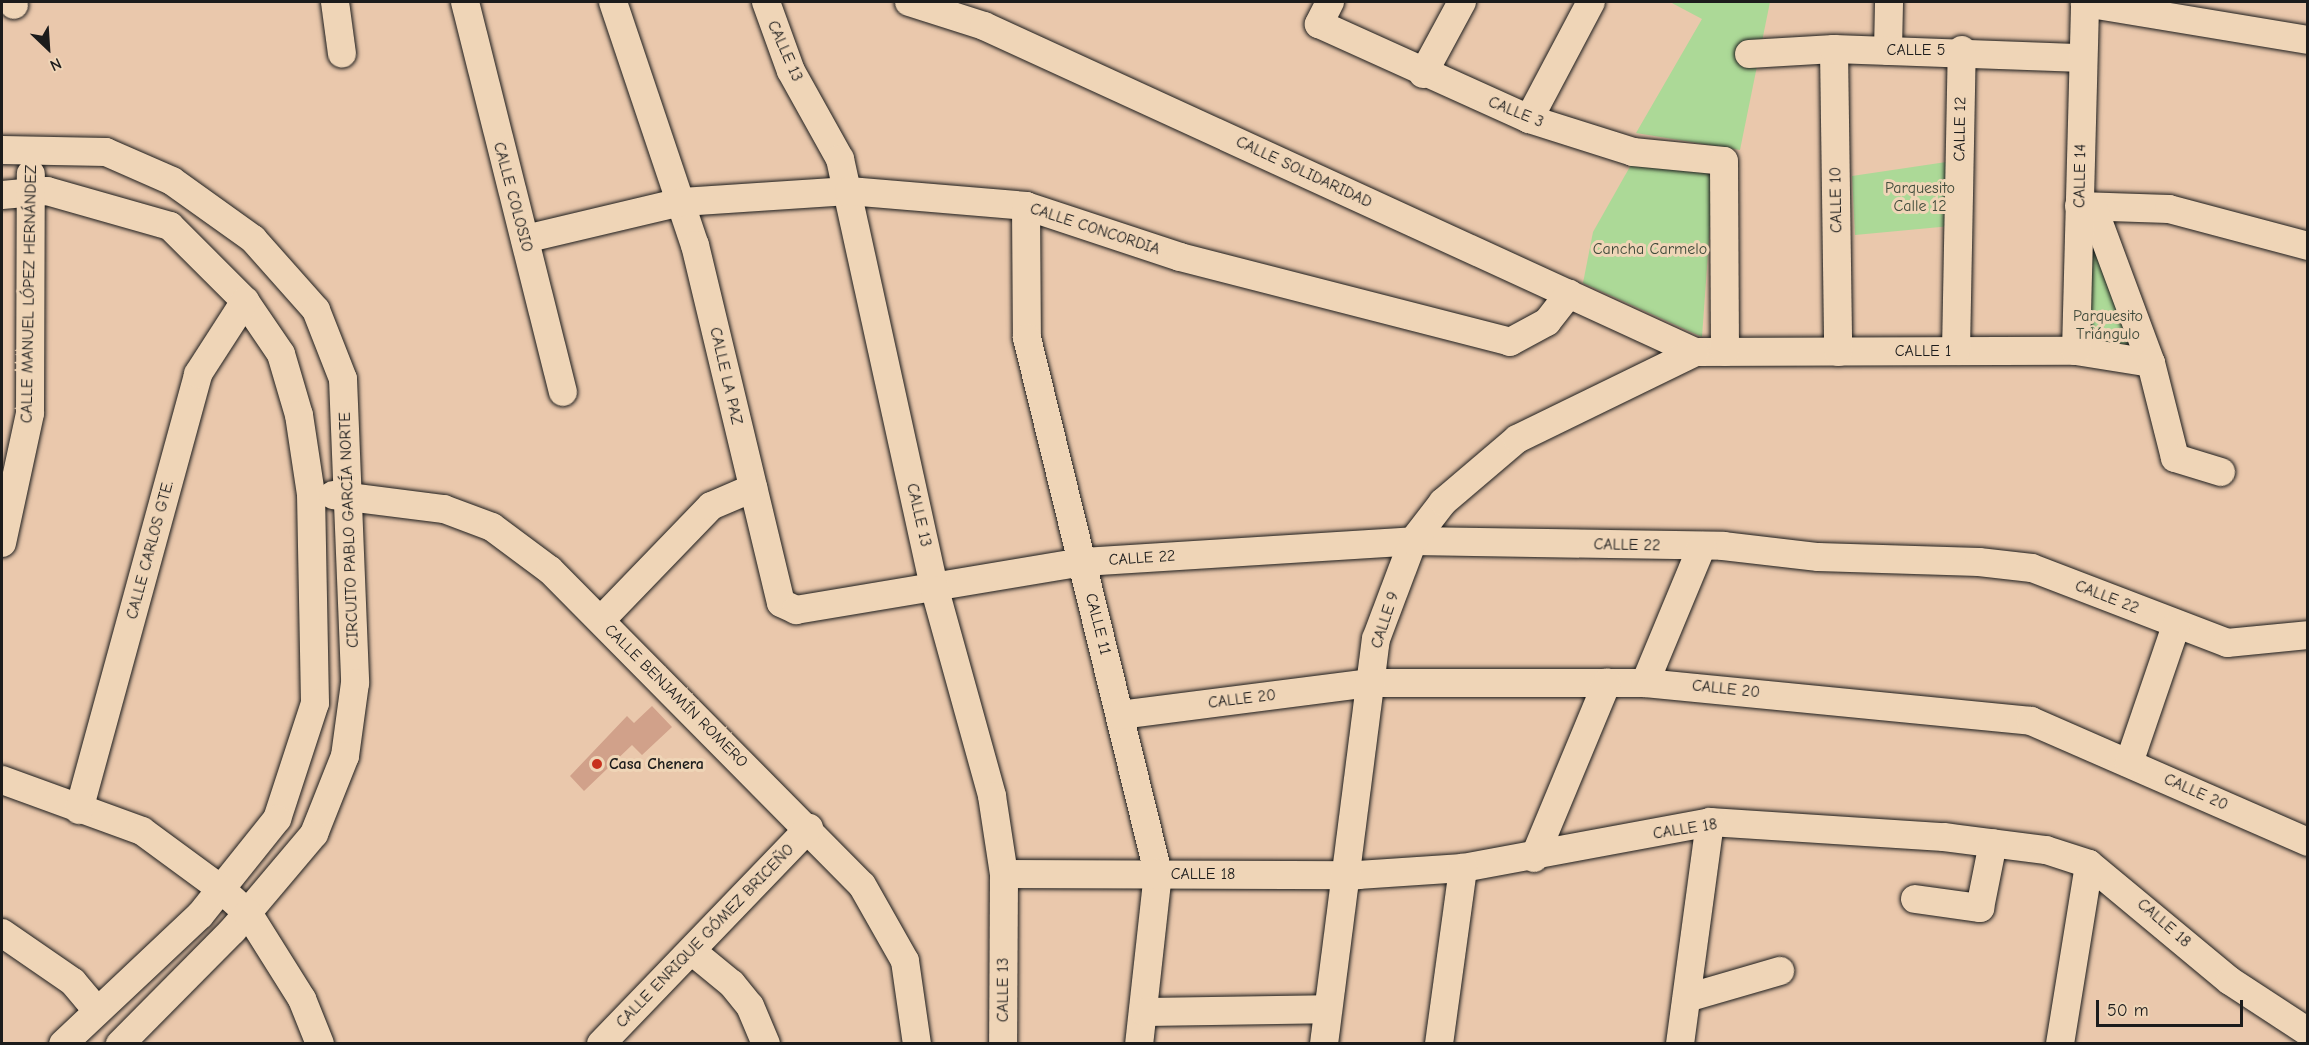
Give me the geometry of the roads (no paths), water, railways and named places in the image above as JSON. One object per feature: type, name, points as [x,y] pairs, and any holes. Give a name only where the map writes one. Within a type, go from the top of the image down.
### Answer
[{"type":"street","points":[[335,2],[342,54]]},
{"type":"street","name":"CALLE COLOSIO","points":[[465,2],[562,392]]},
{"type":"street","name":"CALLE LA PAZ","points":[[613,2],[682,202],[780,603],[796,610],[935,590]]},
{"type":"street","name":"CALLE 13","points":[[766,2],[791,70],[840,159],[849,191],[935,590],[992,796],[1004,874],[1003,1044]]},
{"type":"street","name":"CALLE SOLIDARIDAD","points":[[909,2],[984,26],[1695,352]]},
{"type":"street","points":[[1423,74],[1462,2]]},
{"type":"street","points":[[1529,119],[1591,2]]},
{"type":"street","points":[[1888,51],[1889,2]]},
{"type":"street","points":[[2085,2],[2207,11],[2307,40]]},
{"type":"street","name":"CALLE 14","points":[[2076,351],[2086,206],[2083,58],[2085,2]]},
{"type":"street","name":"CALLE 3","points":[[1325,13],[1423,74],[1529,119],[1633,152],[1724,161],[1725,352]]},
{"type":"street","name":"CALLE 5","points":[[1749,54],[1834,49],[1962,50],[2083,58]]},
{"type":"street","name":"CALLE 10","points":[[1834,49],[1838,352]]},
{"type":"street","name":"CALLE 12","points":[[1956,351],[1962,50]]},
{"type":"street","name":"CALLE MANUEL LÓPEZ HERNÁNDEZ","points":[[2,543],[30,413],[31,149]]},
{"type":"street","name":"CIRCUITO PABLO GARCÍA NORTE","points":[[2,150],[106,152],[172,182],[253,239],[316,310],[344,379],[355,683],[345,756],[314,834],[248,913],[120,1044]]},
{"type":"street","points":[[2,195],[47,191],[170,226],[245,301],[281,354],[299,415],[311,494],[315,702],[277,819],[221,889],[63,1044]]},
{"type":"street","name":"CALLE CONCORDIA","points":[[525,239],[682,202],[849,191],[1026,206],[1180,257],[1510,342],[1547,322],[1569,294]]},
{"type":"street","name":"CALLE 11","points":[[1026,206],[1027,338],[1158,873],[1139,1044]]},
{"type":"street","points":[[2086,206],[2169,209],[2307,246]]},
{"type":"street","name":"CALLE 14","points":[[2086,206],[2151,363],[2175,458],[2221,472]]},
{"type":"street","name":"CALLE CARLOS GTE.","points":[[79,810],[198,374],[245,301]]},
{"type":"street","name":"CALLE 1","points":[[1695,352],[2076,351],[2151,363]]},
{"type":"street","name":"CALLE 9","points":[[1324,1044],[1376,639],[1413,541],[1443,502],[1517,440],[1695,352]]},
{"type":"street","points":[[601,620],[711,506],[753,488]]},
{"type":"street","name":"CALLE BENJAMÍN ROMERO","points":[[311,494],[350,496],[444,509],[492,527],[550,570],[809,828],[862,885],[905,961],[917,1044]]},
{"type":"street","name":"CALLE 22","points":[[935,590],[1083,562],[1413,541],[1702,546],[2032,568],[2175,626],[2227,643],[2307,635]]},
{"type":"street","points":[[1645,683],[1702,546]]},
{"type":"street","points":[[2128,763],[2175,626]]},
{"type":"street","name":"CALLE 20","points":[[1120,715],[1369,682],[1645,683],[2031,721],[2307,842]]},
{"type":"street","points":[[1534,858],[1607,683]]},
{"type":"street","points":[[2,780],[79,810],[142,831],[221,889],[248,913],[302,999],[320,1044]]},
{"type":"street","points":[[1680,1044],[1710,822]]},
{"type":"street","name":"CALLE 18","points":[[1004,874],[1346,875],[1463,868],[1534,858],[1710,822],[1993,843],[2046,850],[2089,864],[2230,981],[2307,1032]]},
{"type":"street","name":"CALLE ENRIQUE GÓMEZ BRICEÑO","points":[[601,1044],[693,952],[809,828]]},
{"type":"street","points":[[1915,899],[1980,908],[1993,843]]},
{"type":"street","points":[[2060,1044],[2089,864]]},
{"type":"street","points":[[1439,1044],[1463,868]]},
{"type":"street","points":[[2,933],[73,982],[97,1011]]},
{"type":"street","points":[[693,952],[738,991],[766,1044]]},
{"type":"street","points":[[1687,998],[1780,971]]},
{"type":"street","points":[[1144,1011],[1328,1010]]},
{"type":"place","name":"Casa Chenera","points":[[597,764]]},
{"type":"park label","name":"Parquesito Calle 12","points":[[1920,197]]},
{"type":"park label","name":"Cancha Carmelo","points":[[1650,249]]},
{"type":"park label","name":"Parquesito Triángulo","points":[[2108,325]]}]
